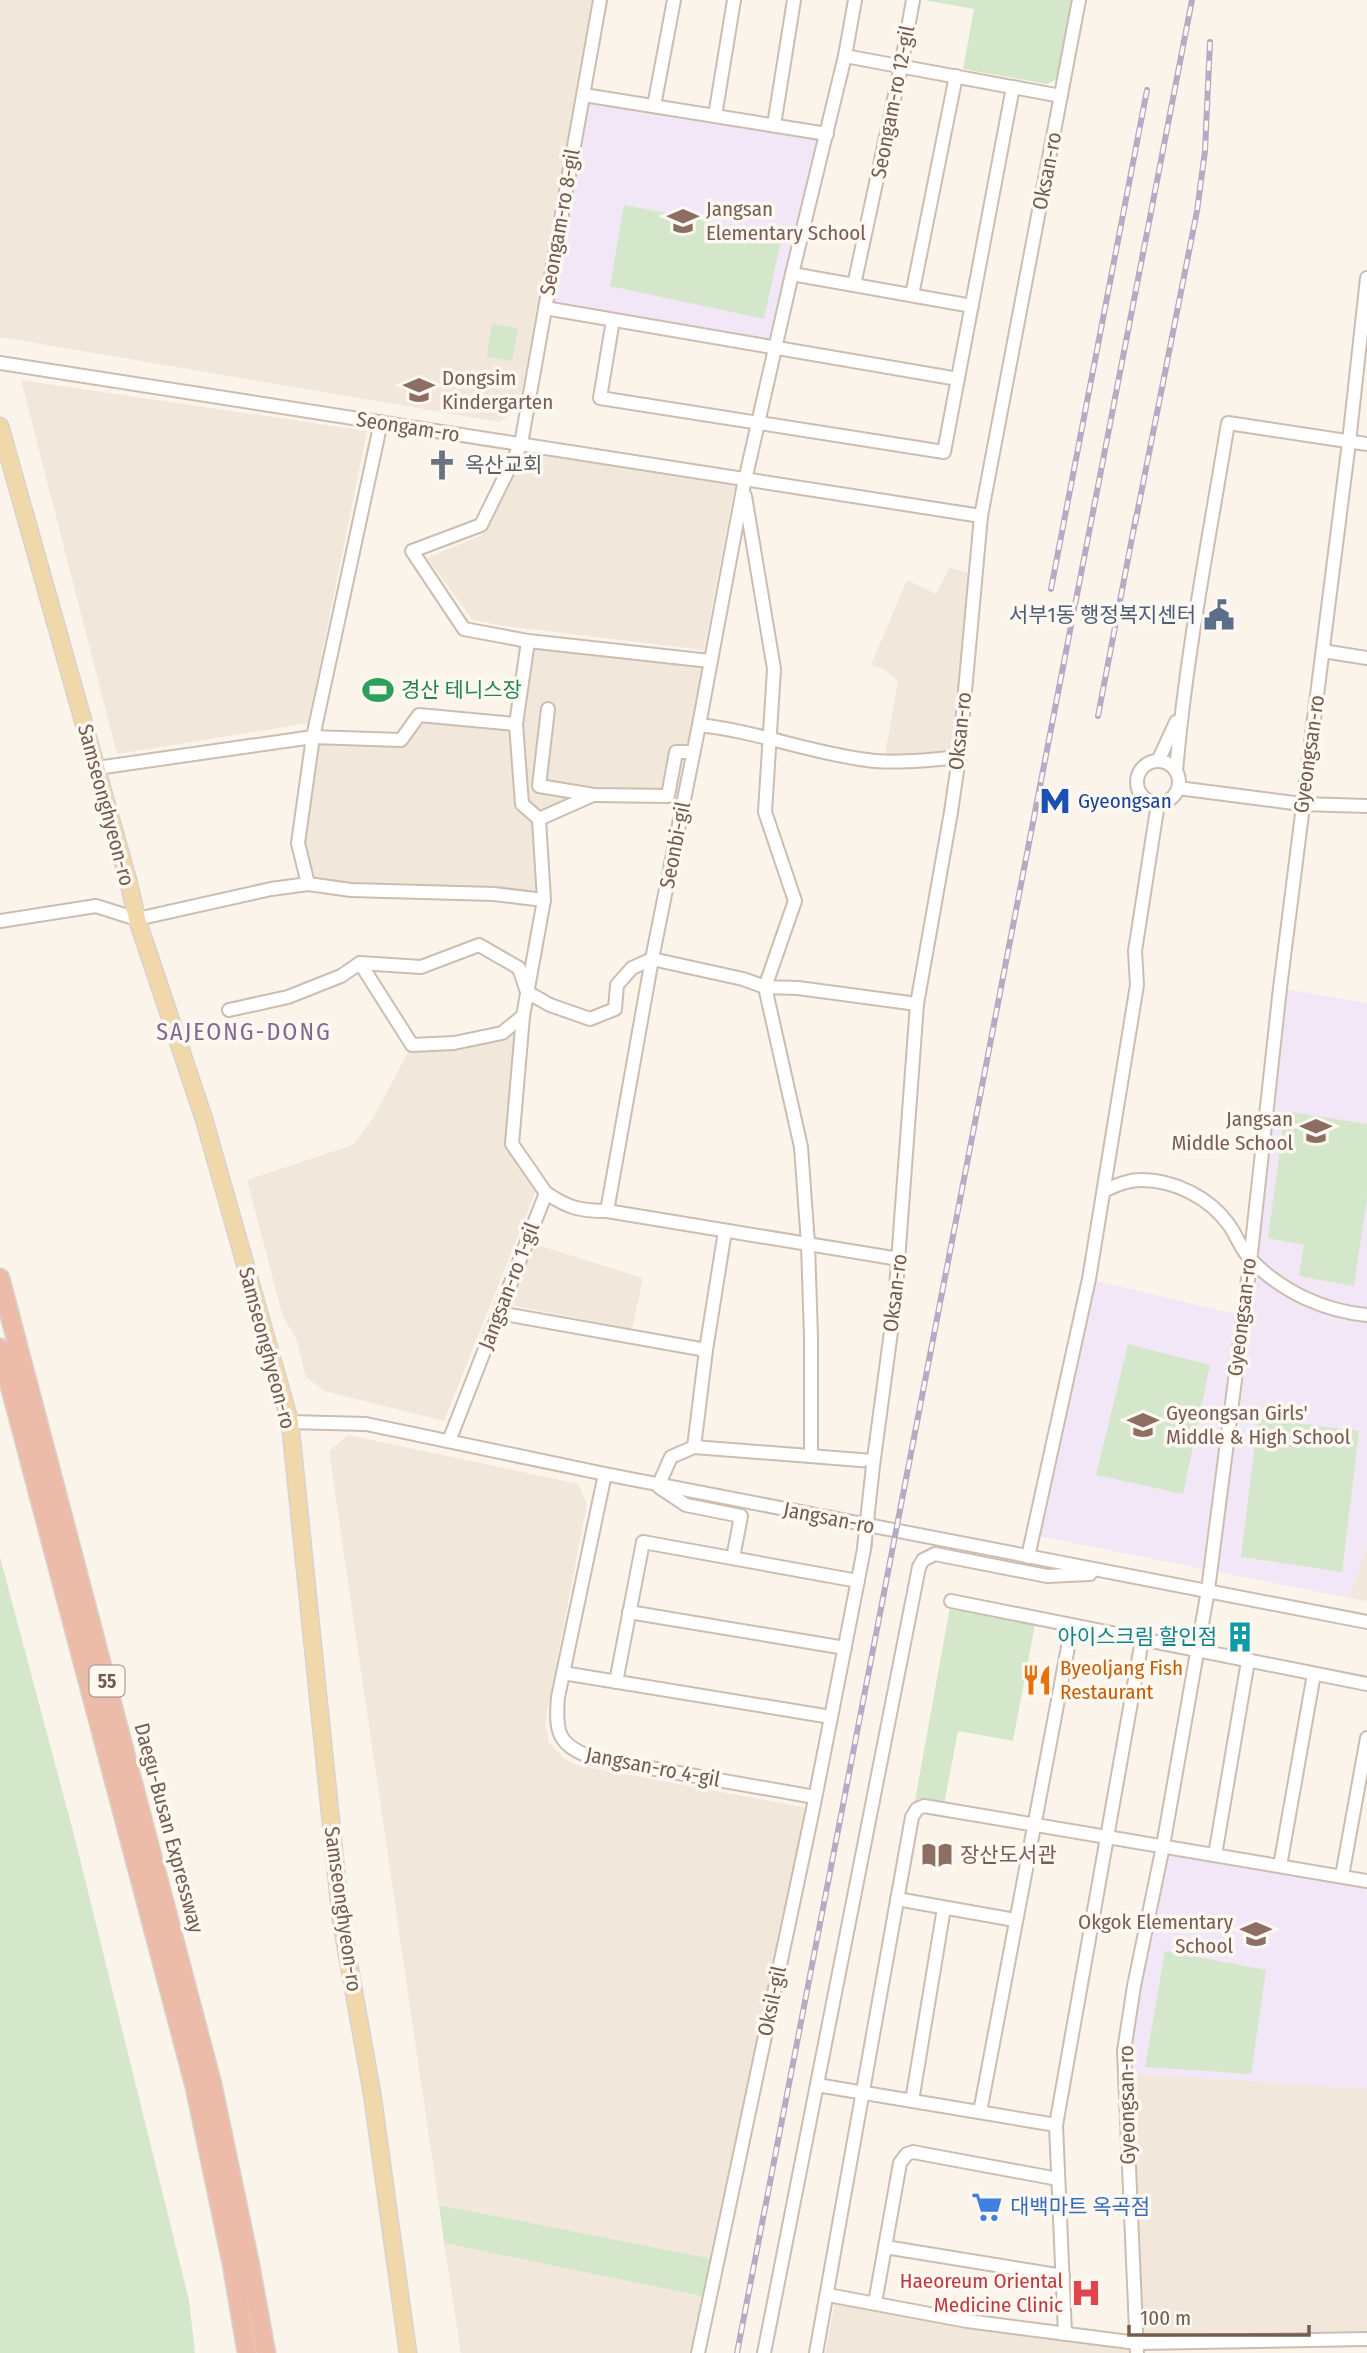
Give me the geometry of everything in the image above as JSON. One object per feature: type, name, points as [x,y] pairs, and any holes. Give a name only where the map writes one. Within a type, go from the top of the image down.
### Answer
[{"type":"highway","name":"Daegu-Busan Expressway","points":[[0,1278],[250,2265],[266,2353]]},
{"type":"highway","name":"Daegu-Busan Expressway","points":[[0,1348],[204,2085],[247,2353]]},
{"type":"main road","name":"Samseonghyeon-ro","points":[[0,426],[137,919],[204,1119],[290,1422],[341,1920],[372,2093],[407,2346]]},
{"type":"street","name":"Seongam-ro 8-gil","points":[[528,641],[464,629],[412,551],[481,525],[521,444],[600,0]]},
{"type":"street","points":[[654,106],[674,0]]},
{"type":"street","points":[[715,116],[734,0]]},
{"type":"street","points":[[774,125],[794,0]]},
{"type":"street","points":[[811,1455],[808,1244],[801,1147],[765,987],[794,901],[765,813],[774,669],[744,484],[845,56],[855,0]]},
{"type":"street","name":"Seongam-ro 12-gil","points":[[854,285],[913,0]]},
{"type":"street","name":"Oksan-ro","points":[[865,1546],[899,1259],[917,1003],[951,812],[981,516],[1079,0]]},
{"type":"street","points":[[845,56],[1061,96]]},
{"type":"street","points":[[912,295],[956,76]]},
{"type":"street","points":[[613,320],[600,398],[944,452],[1013,87]]},
{"type":"street","points":[[584,95],[827,134]]},
{"type":"street","points":[[792,274],[972,306]]},
{"type":"street","name":"Gyeongsan-ro","points":[[1137,2348],[1124,2051],[1208,1590],[1367,278]]},
{"type":"street","points":[[545,307],[958,379]]},
{"type":"street","name":"Seongam-ro","points":[[0,363],[521,444],[744,484],[981,516]]},
{"type":"street","points":[[307,884],[298,843],[313,737],[382,422]]},
{"type":"street","points":[[1158,761],[1174,730],[1182,694],[1228,423],[1367,444]]},
{"type":"street","name":"Seonbi-gil","points":[[607,1211],[652,959],[744,484]]},
{"type":"street","points":[[546,1193],[513,1144],[523,1016],[544,900],[538,819],[522,804],[516,724],[528,641],[710,661]]},
{"type":"street","points":[[1323,651],[1367,658]]},
{"type":"street","points":[[1176,771],[1168,764],[1158,761],[1143,767],[1137,780],[1140,793],[1151,802],[1158,803],[1171,799],[1178,788],[1176,771],[1182,694]]},
{"type":"street","points":[[548,709],[539,786],[594,795],[668,796],[676,752],[693,752]]},
{"type":"street","points":[[97,768],[313,737],[401,740],[419,715],[516,724]]},
{"type":"street","points":[[699,725],[747,733],[768,740],[869,761],[939,760],[958,757]]},
{"type":"street","points":[[1178,788],[1302,804],[1367,806]]},
{"type":"street","points":[[538,819],[594,795]]},
{"type":"street","points":[[1028,1557],[1089,1279],[1105,1189],[1137,985],[1135,951],[1158,803]]},
{"type":"street","points":[[0,921],[96,906],[137,919],[271,889],[307,884],[351,890],[494,894],[544,900]]},
{"type":"street","points":[[229,1010],[288,996],[341,976],[360,963],[421,967],[478,945],[519,968],[527,992],[550,1005],[590,1019],[615,1009],[617,985],[632,968],[652,959],[743,978],[765,987],[797,988],[917,1003]]},
{"type":"street","points":[[360,963],[411,1045],[454,1044],[502,1033],[523,1016]]},
{"type":"street","points":[[1105,1189],[1140,1180],[1190,1192],[1205,1201],[1227,1222],[1250,1260],[1269,1275],[1321,1306],[1344,1313],[1367,1315]]},
{"type":"street","name":"Jangsan-ro 1-gil","points":[[449,1441],[546,1193],[581,1211],[607,1211],[899,1259]]},
{"type":"street","points":[[694,1447],[725,1231]]},
{"type":"street","points":[[499,1313],[706,1350]]},
{"type":"street","name":"Jangsan-ro","points":[[290,1422],[366,1424],[605,1475],[1367,1622]]},
{"type":"street","points":[[733,1558],[741,1516],[686,1505],[656,1483],[671,1457],[694,1447],[811,1455],[873,1463]]},
{"type":"street","name":"Jangsan-ro 4-gil","points":[[605,1475],[563,1673],[556,1717],[559,1736],[573,1750],[593,1758],[815,1797]]},
{"type":"street","points":[[616,1682],[643,1542],[858,1581]]},
{"type":"street","name":"Oksil-gil","points":[[698,2353],[865,1546]]},
{"type":"street","points":[[764,2353],[919,1567],[923,1560],[935,1554],[1047,1576],[1112,1573]]},
{"type":"street","points":[[951,1601],[1367,1684]]},
{"type":"street","points":[[629,1612],[845,1648]]},
{"type":"street","points":[[980,2112],[1072,1626]]},
{"type":"street","points":[[1065,2334],[1056,2124],[1142,1640]]},
{"type":"street","points":[[1215,1854],[1248,1661]]},
{"type":"street","points":[[563,1673],[831,1717]]},
{"type":"street","points":[[1280,1866],[1314,1674]]},
{"type":"street","points":[[1342,1876],[1367,1738]]},
{"type":"street","points":[[816,2353],[912,1816],[917,1809],[924,1806],[1367,1881]]},
{"type":"street","points":[[897,1899],[1015,1920]]},
{"type":"street","points":[[912,2101],[944,1908]]},
{"type":"street","points":[[817,2085],[1056,2124]]},
{"type":"street","points":[[876,2303],[900,2163],[907,2154],[913,2152],[1058,2179]]},
{"type":"street","points":[[886,2247],[1063,2276]]},
{"type":"street","points":[[828,2295],[967,2321],[1065,2334],[1137,2348],[1367,2339]]},
{"type":"shaded area","points":[[0,0],[592,0],[519,407],[500,422],[0,337]]},
{"type":"shaded area","name":"Jangsan Elementary School","points":[[584,95],[827,134],[775,348],[545,308]]},
{"type":"shaded area","points":[[21,380],[367,431],[308,723],[117,754]]},
{"type":"shaded area","points":[[525,452],[735,483],[704,650],[473,620],[427,558],[482,535]]},
{"type":"shaded area","points":[[949,568],[974,574],[959,757],[884,760],[898,681],[884,669],[871,665],[907,580],[936,594]]},
{"type":"shaded area","points":[[528,641],[710,661],[693,752],[676,752],[668,796],[594,795],[539,819],[544,900],[308,884],[298,843],[313,737],[401,740],[419,715],[516,724]]},
{"type":"shaded area","points":[[1280,988],[1367,1003],[1367,1547],[1349,1598],[1033,1535],[1089,1279],[1243,1316],[1248,1274],[1269,1276],[1250,1260]]},
{"type":"shaded area","points":[[502,1033],[521,1037],[513,1144],[539,1183],[444,1421],[324,1391],[306,1377],[296,1338],[283,1317],[247,1180],[353,1145],[373,1118],[412,1045]]},
{"type":"shaded area","points":[[534,1244],[643,1278],[632,1329],[511,1305]]},
{"type":"shaded area","points":[[348,1435],[578,1484],[587,1503],[545,1723],[549,1743],[566,1760],[576,1765],[813,1809],[718,2260],[439,2205],[329,1451]]},
{"type":"shaded area","points":[[1367,1547],[1367,1601],[1349,1598]]},
{"type":"shaded area","name":"Okgok Elementary School","points":[[1163,1846],[1367,1881],[1367,2089],[1124,2073]]},
{"type":"shaded area","points":[[1124,2073],[1367,2089],[1367,2339],[1134,2343]]},
{"type":"shaded area","points":[[444,2243],[710,2298],[698,2353],[461,2353]]},
{"type":"shaded area","points":[[835,2303],[966,2329],[1130,2349],[1131,2353],[825,2353]]},
{"type":"green space","points":[[924,0],[1074,0],[1061,77],[1047,84],[963,69],[974,9]]},
{"type":"green space","points":[[624,205],[782,236],[764,319],[610,286]]},
{"type":"green space","points":[[492,324],[518,328],[512,361],[487,357]]},
{"type":"green space","points":[[1285,1111],[1367,1124],[1367,1198],[1354,1286],[1299,1276],[1304,1245],[1268,1238]]},
{"type":"green space","points":[[1128,1344],[1210,1365],[1183,1494],[1096,1475]]},
{"type":"green space","points":[[1258,1418],[1359,1431],[1342,1572],[1241,1557]]},
{"type":"green space","points":[[0,1557],[74,1835],[189,2300],[195,2353],[0,2353]]},
{"type":"green space","points":[[951,1601],[1036,1619],[1013,1741],[958,1731],[943,1810],[924,1806],[912,1817]]},
{"type":"green space","points":[[1165,1951],[1266,1970],[1251,2074],[1145,2067]]},
{"type":"green space","points":[[439,2205],[718,2260],[710,2298],[444,2243]]},
{"type":"railway","points":[[737,2353],[1192,0]]},
{"type":"railway","points":[[1135,524],[1197,211],[1205,151],[1210,42]]},
{"type":"railway","points":[[1051,589],[1147,90]]},
{"type":"railway","points":[[1098,716],[1136,517]]},
{"type":"place","name":"Jangsan Elementary School","points":[[683,221]]},
{"type":"place","name":"Dongsim Kindergarten","points":[[419,390]]},
{"type":"place","name":"옥산교회","points":[[442,465]]},
{"type":"place","name":"서부1동 행정복지센터","points":[[1219,615]]},
{"type":"place","name":"경산 테니스장","points":[[378,690]]},
{"type":"place","name":"Gyeongsan","points":[[1055,801]]},
{"type":"place","name":"Jangsan Middle School","points":[[1316,1131]]},
{"type":"place","name":"Gyeongsan Girls' Middle & High School","points":[[1143,1425]]},
{"type":"place","name":"아이스크림 할인점","points":[[1240,1637]]},
{"type":"place","name":"Byeoljang Fish Restaurant","points":[[1037,1680]]},
{"type":"place","name":"장산도서관","points":[[937,1855]]},
{"type":"place","name":"Okgok Elementary School","points":[[1256,1934]]},
{"type":"place","name":"대백마트 옥곡점","points":[[987,2207]]},
{"type":"place","name":"Haeoreum Oriental Medicine Clinic","points":[[1086,2293]]},
{"type":"district","name":"SAJEONG-DONG","points":[[244,1032]]}]
